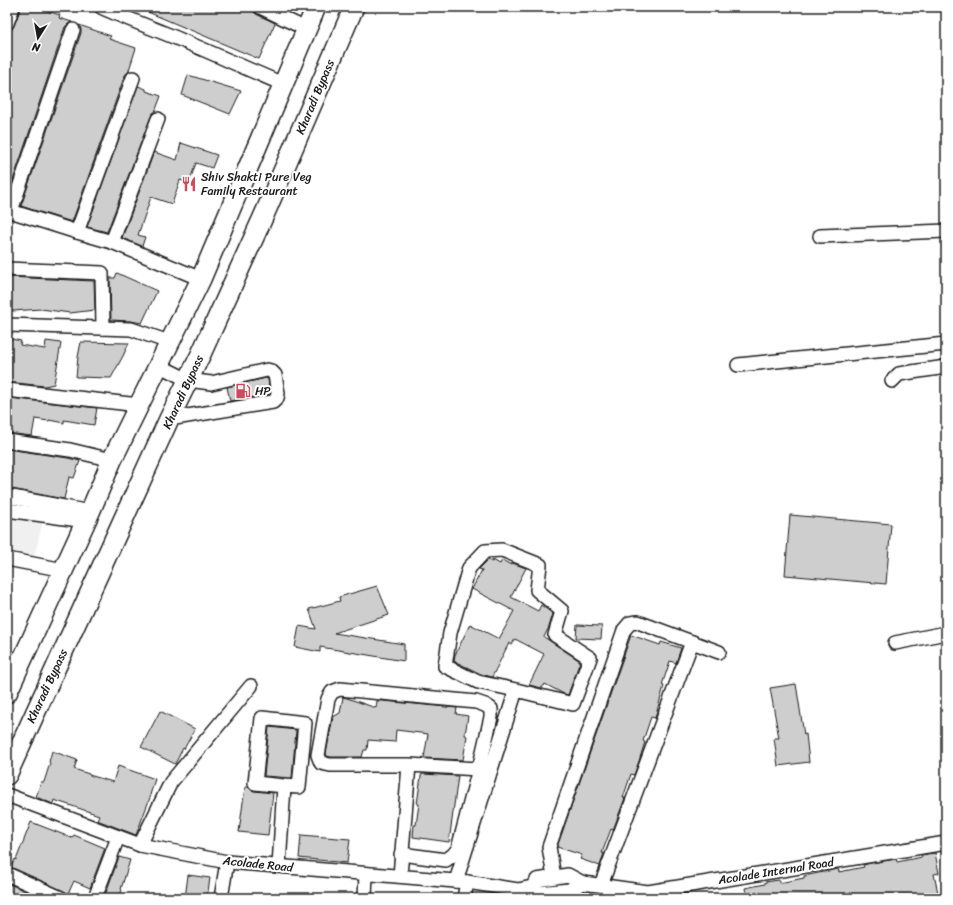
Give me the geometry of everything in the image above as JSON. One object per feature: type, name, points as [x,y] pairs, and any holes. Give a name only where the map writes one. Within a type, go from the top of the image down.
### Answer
[{"type":"highway","points":[[9,686],[14,659],[64,570],[112,460],[201,279],[316,7]]},
{"type":"highway","name":"Kharadi Bypass","points":[[7,775],[286,165],[354,7]]},
{"type":"street","points":[[7,22],[13,7]]},
{"type":"street","points":[[101,7],[283,84]]},
{"type":"street","points":[[260,7],[306,29]]},
{"type":"street","points":[[73,30],[9,210],[112,242],[201,279]]},
{"type":"street","points":[[77,232],[133,78]]},
{"type":"street","points":[[112,242],[158,119]]},
{"type":"street","points":[[820,236],[946,231]]},
{"type":"street","points":[[7,269],[102,273],[103,328]]},
{"type":"street","points":[[7,325],[131,329],[169,342]]},
{"type":"street","points":[[738,365],[946,344]]},
{"type":"street","points":[[158,365],[188,380],[211,383],[267,370],[271,371],[275,376],[278,393],[274,402],[169,419]]},
{"type":"street","points":[[892,381],[899,374],[946,367]]},
{"type":"street","points":[[7,390],[139,405]]},
{"type":"street","points":[[7,441],[70,450],[112,460]]},
{"type":"street","points":[[7,496],[88,516]]},
{"type":"street","points":[[7,510],[88,516]]},
{"type":"street","points":[[502,550],[540,565],[537,590],[562,611],[555,634],[590,658],[573,704],[516,690],[478,682],[445,666],[450,633],[469,568],[485,552],[502,550]]},
{"type":"street","points":[[7,560],[64,570]]},
{"type":"street","points":[[554,877],[549,847],[624,630],[630,623],[638,622],[719,652]]},
{"type":"street","points":[[895,643],[946,633]]},
{"type":"street","points":[[601,885],[692,642]]},
{"type":"street","points":[[140,845],[171,782],[251,686]]},
{"type":"street","points":[[401,854],[446,860],[458,849],[479,769],[491,717],[491,709],[476,702],[340,689],[332,692],[328,699],[318,755],[321,762],[330,765],[409,764],[479,769]]},
{"type":"street","points":[[464,898],[462,882],[516,690]]},
{"type":"street","points":[[262,718],[305,723],[299,787],[284,786],[256,782],[262,718]]},
{"type":"street","points":[[400,876],[409,764]]},
{"type":"street","points":[[280,866],[284,786]]},
{"type":"street","name":"Acolade Road","points":[[7,795],[140,845],[226,862],[462,882],[518,894]]},
{"type":"street","points":[[95,898],[118,837]]},
{"type":"street","name":"Acolade Internal Road","points":[[568,875],[583,883],[648,892],[946,843]]},
{"type":"street","points":[[221,898],[226,862]]},
{"type":"street","points":[[7,874],[61,898]]},
{"type":"street","points":[[365,898],[366,874]]},
{"type":"street","points":[[518,894],[532,887],[537,880],[568,875],[569,894]]},
{"type":"street","points":[[532,887],[540,893],[569,894],[583,883]]},
{"type":"shaded area","points":[[7,503],[46,509],[30,572],[7,568]]},
{"type":"building","points":[[21,7],[45,7],[44,10],[60,15],[59,18],[72,22],[65,27],[7,198],[7,42]]},
{"type":"building","points":[[136,7],[252,7],[256,14],[275,23],[259,59]]},
{"type":"building","points":[[79,25],[111,36],[109,39],[136,48],[129,71],[125,75],[72,222],[21,206],[81,33]]},
{"type":"building","points":[[188,75],[241,91],[230,114],[182,95]]},
{"type":"building","points":[[138,86],[146,89],[146,91],[161,96],[155,112],[151,116],[107,232],[87,227]]},
{"type":"building","points":[[181,143],[217,155],[212,168],[196,163],[189,183],[180,180],[172,204],[151,197],[138,235],[145,237],[142,246],[122,238],[154,152],[177,160]]},
{"type":"building","points":[[117,273],[157,291],[142,323],[111,320],[110,278],[115,278]]},
{"type":"building","points":[[7,277],[94,281],[95,310],[70,313],[41,309],[7,310]]},
{"type":"building","points":[[7,338],[21,341],[20,345],[45,349],[46,341],[61,343],[54,384],[45,386],[7,382]]},
{"type":"building","points":[[81,342],[129,343],[111,378],[76,377]]},
{"type":"building","points":[[266,378],[268,379],[270,393],[268,395],[230,401],[227,387]]},
{"type":"building","points":[[9,398],[97,408],[94,425],[64,420],[64,423],[35,419],[32,436],[7,433],[7,408]]},
{"type":"building","points":[[7,449],[80,461],[74,478],[69,477],[64,499],[7,488],[10,466],[7,466]]},
{"type":"building","points":[[790,515],[891,524],[886,584],[785,575]]},
{"type":"building","points":[[488,560],[492,562],[493,560],[500,564],[502,560],[511,565],[512,563],[526,568],[511,597],[538,611],[541,605],[553,614],[544,637],[580,661],[568,695],[545,684],[542,688],[529,685],[544,654],[515,639],[512,645],[509,643],[492,677],[481,674],[454,661],[455,655],[470,624],[499,639],[514,611],[472,589],[482,570],[479,569]]},
{"type":"building","points":[[377,586],[389,615],[334,633],[404,644],[404,661],[320,647],[320,652],[295,647],[299,626],[316,629],[309,609],[340,601],[339,597]]},
{"type":"building","points":[[577,625],[602,626],[601,639],[576,638]]},
{"type":"building","points":[[631,635],[660,645],[661,642],[681,648],[676,663],[670,661],[662,685],[664,686],[655,718],[651,717],[643,741],[645,742],[639,761],[634,775],[631,774],[623,798],[625,798],[613,830],[611,829],[602,853],[604,853],[600,866],[580,859],[582,855],[557,847]]},
{"type":"building","points":[[796,684],[804,735],[806,734],[809,762],[778,766],[774,738],[779,738],[770,688]]},
{"type":"building","points":[[343,697],[376,708],[377,701],[383,701],[457,708],[456,714],[468,716],[465,735],[467,736],[463,760],[424,758],[428,734],[396,730],[395,742],[368,740],[367,750],[364,750],[362,757],[327,756],[326,754],[333,717],[340,713]]},
{"type":"building","points":[[160,711],[195,729],[175,764],[141,747]]},
{"type":"building","points":[[269,727],[296,730],[292,778],[264,776]]},
{"type":"building","points":[[52,751],[77,760],[74,769],[113,782],[118,766],[155,779],[151,795],[136,835],[97,820],[99,815],[54,800],[53,804],[36,797],[41,782],[44,782]]},
{"type":"building","points":[[422,774],[458,776],[449,842],[413,837],[419,804],[417,804]]},
{"type":"building","points":[[245,787],[248,787],[254,791],[273,793],[268,835],[239,832]]},
{"type":"building","points":[[31,822],[72,838],[74,835],[105,848],[90,888],[74,881],[68,894],[11,867],[15,859],[16,860]]},
{"type":"building","points":[[301,835],[350,839],[347,863],[299,858]]},
{"type":"building","points":[[935,853],[939,873],[934,874],[939,898],[747,898],[745,888],[765,884],[765,882],[779,880],[779,883],[838,869],[839,872],[864,867],[863,865],[871,863],[896,859],[897,862],[922,857],[921,855]]},
{"type":"building","points":[[119,857],[130,860],[121,889],[122,890],[119,898],[104,898]]},
{"type":"building","points":[[188,875],[210,878],[207,898],[185,898]]},
{"type":"building","points":[[7,883],[41,898],[7,898]]},
{"type":"place","name":"Shiv Shakti Pure Veg Family Restaurant","points":[[189,184]]},
{"type":"place","name":"HP","points":[[243,391]]}]
